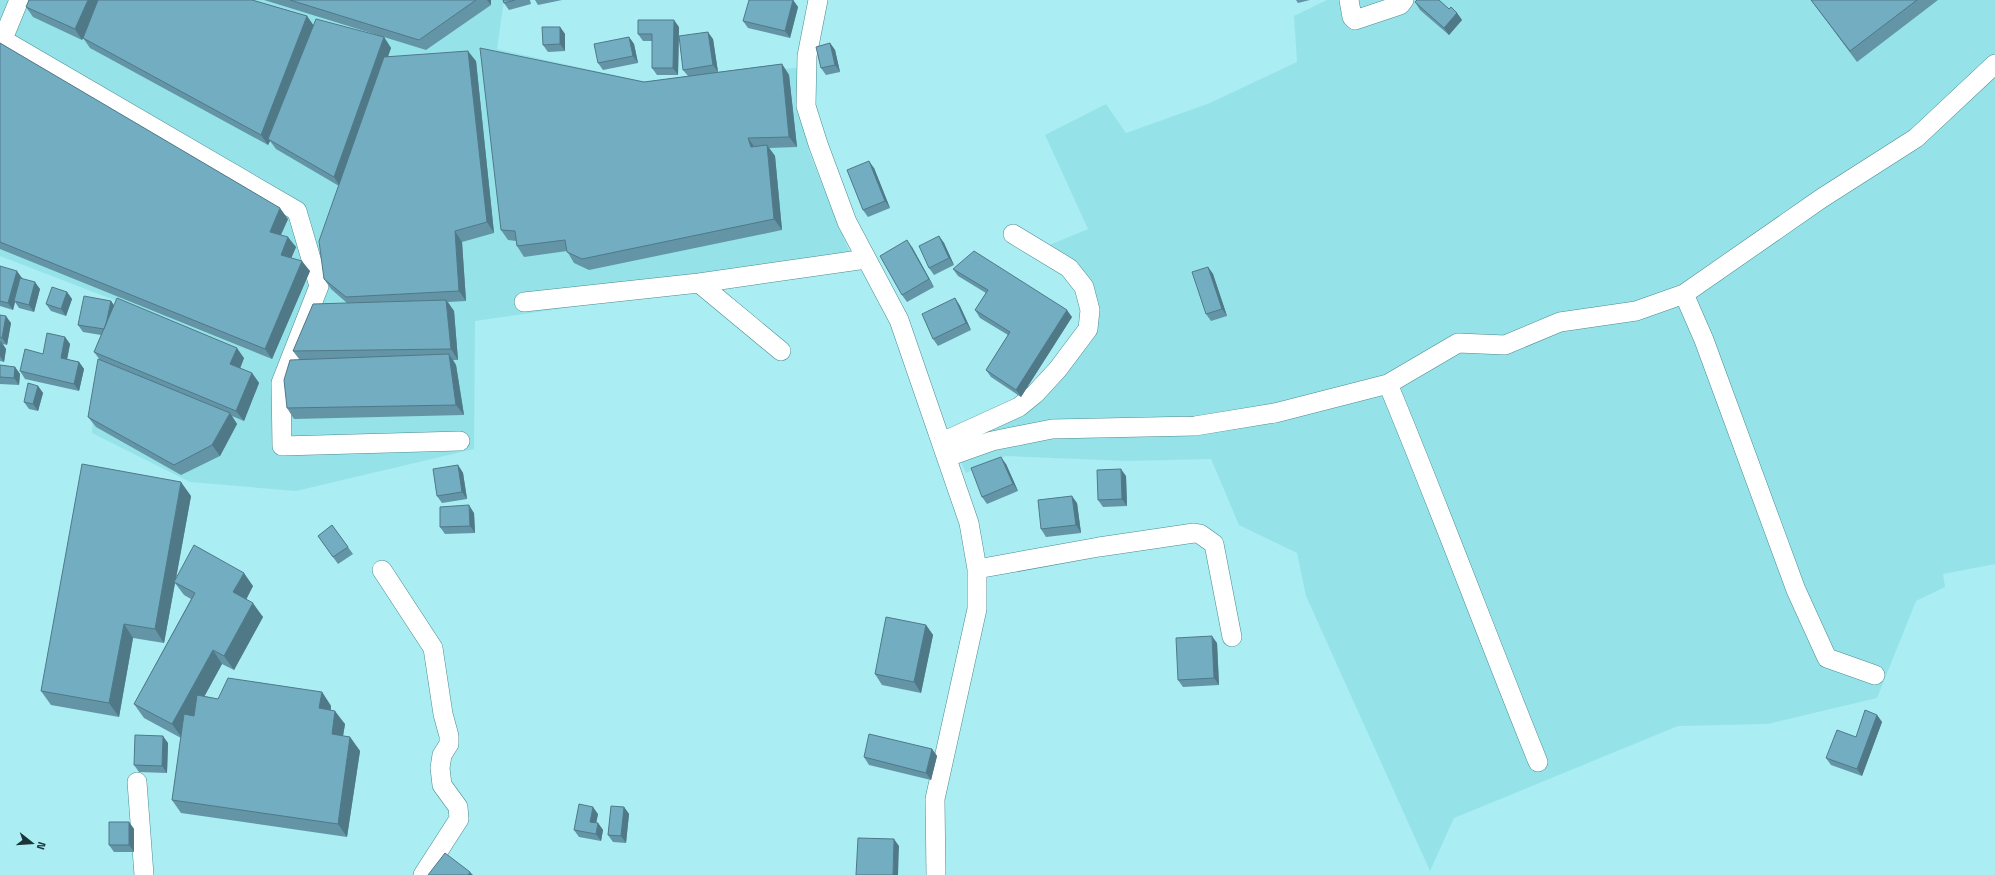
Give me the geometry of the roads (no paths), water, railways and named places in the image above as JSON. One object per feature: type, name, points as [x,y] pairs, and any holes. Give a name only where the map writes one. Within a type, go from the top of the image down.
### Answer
[{"type":"street","points":[[19,0],[2,38],[297,211],[319,286],[281,383],[282,446],[460,441]]},
{"type":"street","points":[[818,0],[807,56],[806,106],[818,144],[847,222],[898,320],[945,450],[969,523],[977,569],[977,609],[935,799],[936,875]]},
{"type":"street","points":[[1349,0],[1352,18],[1356,20],[1400,5],[1404,0]]},
{"type":"street","points":[[945,450],[1052,428],[1195,426],[1275,413],[1388,384],[1458,343],[1505,344],[1560,322],[1636,311],[1684,294],[1822,198],[1916,138],[1995,64]]},
{"type":"street","points":[[945,450],[1019,407],[1035,394],[1058,369],[1088,329],[1090,310],[1084,288],[1069,268],[1013,234]]},
{"type":"street","points":[[524,302],[699,283],[866,260]]},
{"type":"street","points":[[699,283],[781,352]]},
{"type":"street","points":[[1684,294],[1704,340],[1794,583],[1827,658],[1875,675]]},
{"type":"street","points":[[1388,384],[1432,491],[1538,762]]},
{"type":"street","points":[[977,569],[1099,547],[1194,533],[1200,534],[1214,544],[1232,638]]},
{"type":"street","points":[[382,570],[433,648],[443,714],[449,736],[449,744],[442,755],[440,768],[442,785],[458,807],[459,819],[423,875]]},
{"type":"street","points":[[137,782],[144,875]]}]
